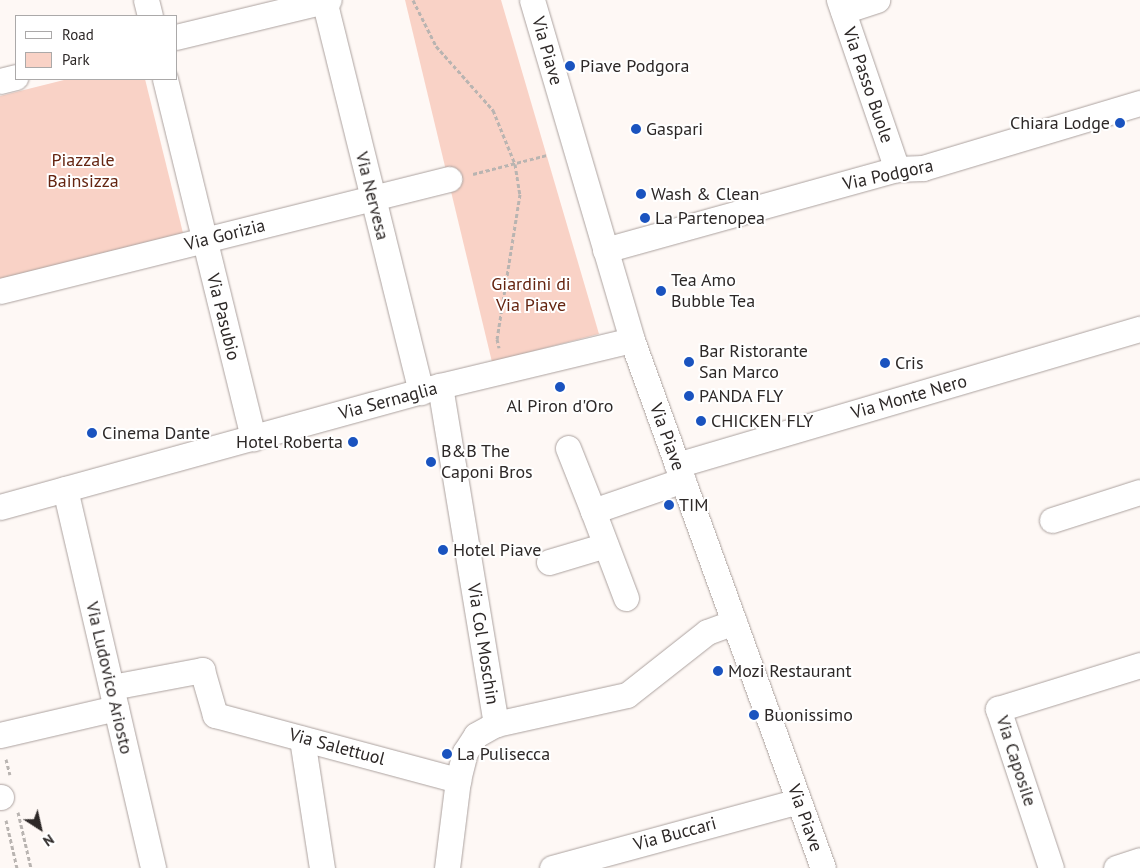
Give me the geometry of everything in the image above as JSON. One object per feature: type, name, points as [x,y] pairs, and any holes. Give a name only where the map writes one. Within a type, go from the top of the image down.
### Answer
[{"type":"street","points":[[146,0],[150,15]]},
{"type":"street","points":[[178,37],[326,0]]},
{"type":"street","name":"Via Nervesa","points":[[326,0],[373,198],[430,389]]},
{"type":"street","name":"Via Piave","points":[[532,0],[632,340],[823,868]]},
{"type":"street","points":[[841,5],[877,0]]},
{"type":"street","name":"Via Passo Buole","points":[[841,5],[897,169]]},
{"type":"street","points":[[0,81],[15,77]]},
{"type":"street","name":"Via Pasubio","points":[[166,80],[191,239],[253,438]]},
{"type":"street","name":"Via Podgora","points":[[605,250],[897,169],[923,168],[1140,103]]},
{"type":"street","name":"Via Gorizia","points":[[0,291],[191,239],[449,179]]},
{"type":"street","name":"Via Monte Nero","points":[[593,511],[680,472],[1138,337]]},
{"type":"street","name":"Via Sernaglia","points":[[0,507],[430,389],[632,340]]},
{"type":"street","name":"Via Col Moschin","points":[[430,389],[496,724]]},
{"type":"street","points":[[568,448],[626,598]]},
{"type":"street","name":"Via Ludovico Ariosto","points":[[65,489],[153,868]]},
{"type":"street","points":[[1052,520],[1140,492]]},
{"type":"street","points":[[549,562],[606,545]]},
{"type":"street","points":[[447,868],[458,780],[465,752],[476,735],[496,724],[627,696],[707,632],[734,622]]},
{"type":"street","name":"Via Caposile","points":[[1051,868],[998,709],[1140,664]]},
{"type":"street","name":"Via Salettuol","points":[[114,698],[202,670],[215,715],[458,780]]},
{"type":"street","points":[[0,735],[114,698]]},
{"type":"street","points":[[302,738],[322,868]]},
{"type":"street","name":"Via Buccari","points":[[552,868],[798,800]]},
{"type":"street","points":[[1116,868],[1140,860]]},
{"type":"path","points":[[413,0],[436,46],[493,110],[515,164],[520,194],[497,339],[508,370]]},
{"type":"path","points":[[449,179],[547,155]]},
{"type":"path","points":[[0,797],[17,868]]},
{"type":"green space","name":"Giardini di Via Piave","points":[[405,0],[501,0],[599,334],[492,362]]},
{"type":"green space","name":"Piazzale Bainsizza","points":[[64,80],[145,80],[183,233],[0,279],[0,96]]},
{"type":"place","name":"Piave Podgora","points":[[570,66]]},
{"type":"place","name":"Chiara Lodge","points":[[1120,123]]},
{"type":"place","name":"Gaspari","points":[[636,129]]},
{"type":"place","name":"Wash & Clean","points":[[641,194]]},
{"type":"place","name":"La Partenopea","points":[[645,218]]},
{"type":"place","name":"Tea Amo Bubble Tea","points":[[661,291]]},
{"type":"place","name":"Bar Ristorante San Marco","points":[[689,362]]},
{"type":"place","name":"Cris","points":[[885,363]]},
{"type":"place","name":"Al Piron d'Oro","points":[[560,387]]},
{"type":"place","name":"PANDA FLY","points":[[689,396]]},
{"type":"place","name":"CHICKEN FLY","points":[[701,421]]},
{"type":"place","name":"Cinema Dante","points":[[92,433]]},
{"type":"place","name":"Hotel Roberta","points":[[353,442]]},
{"type":"place","name":"B&B The Caponi Bros","points":[[431,462]]},
{"type":"place","name":"TIM","points":[[669,505]]},
{"type":"place","name":"Hotel Piave","points":[[443,550]]},
{"type":"place","name":"Mozi Restaurant","points":[[718,671]]},
{"type":"place","name":"Buonissimo","points":[[754,715]]},
{"type":"place","name":"La Pulisecca","points":[[447,754]]}]
